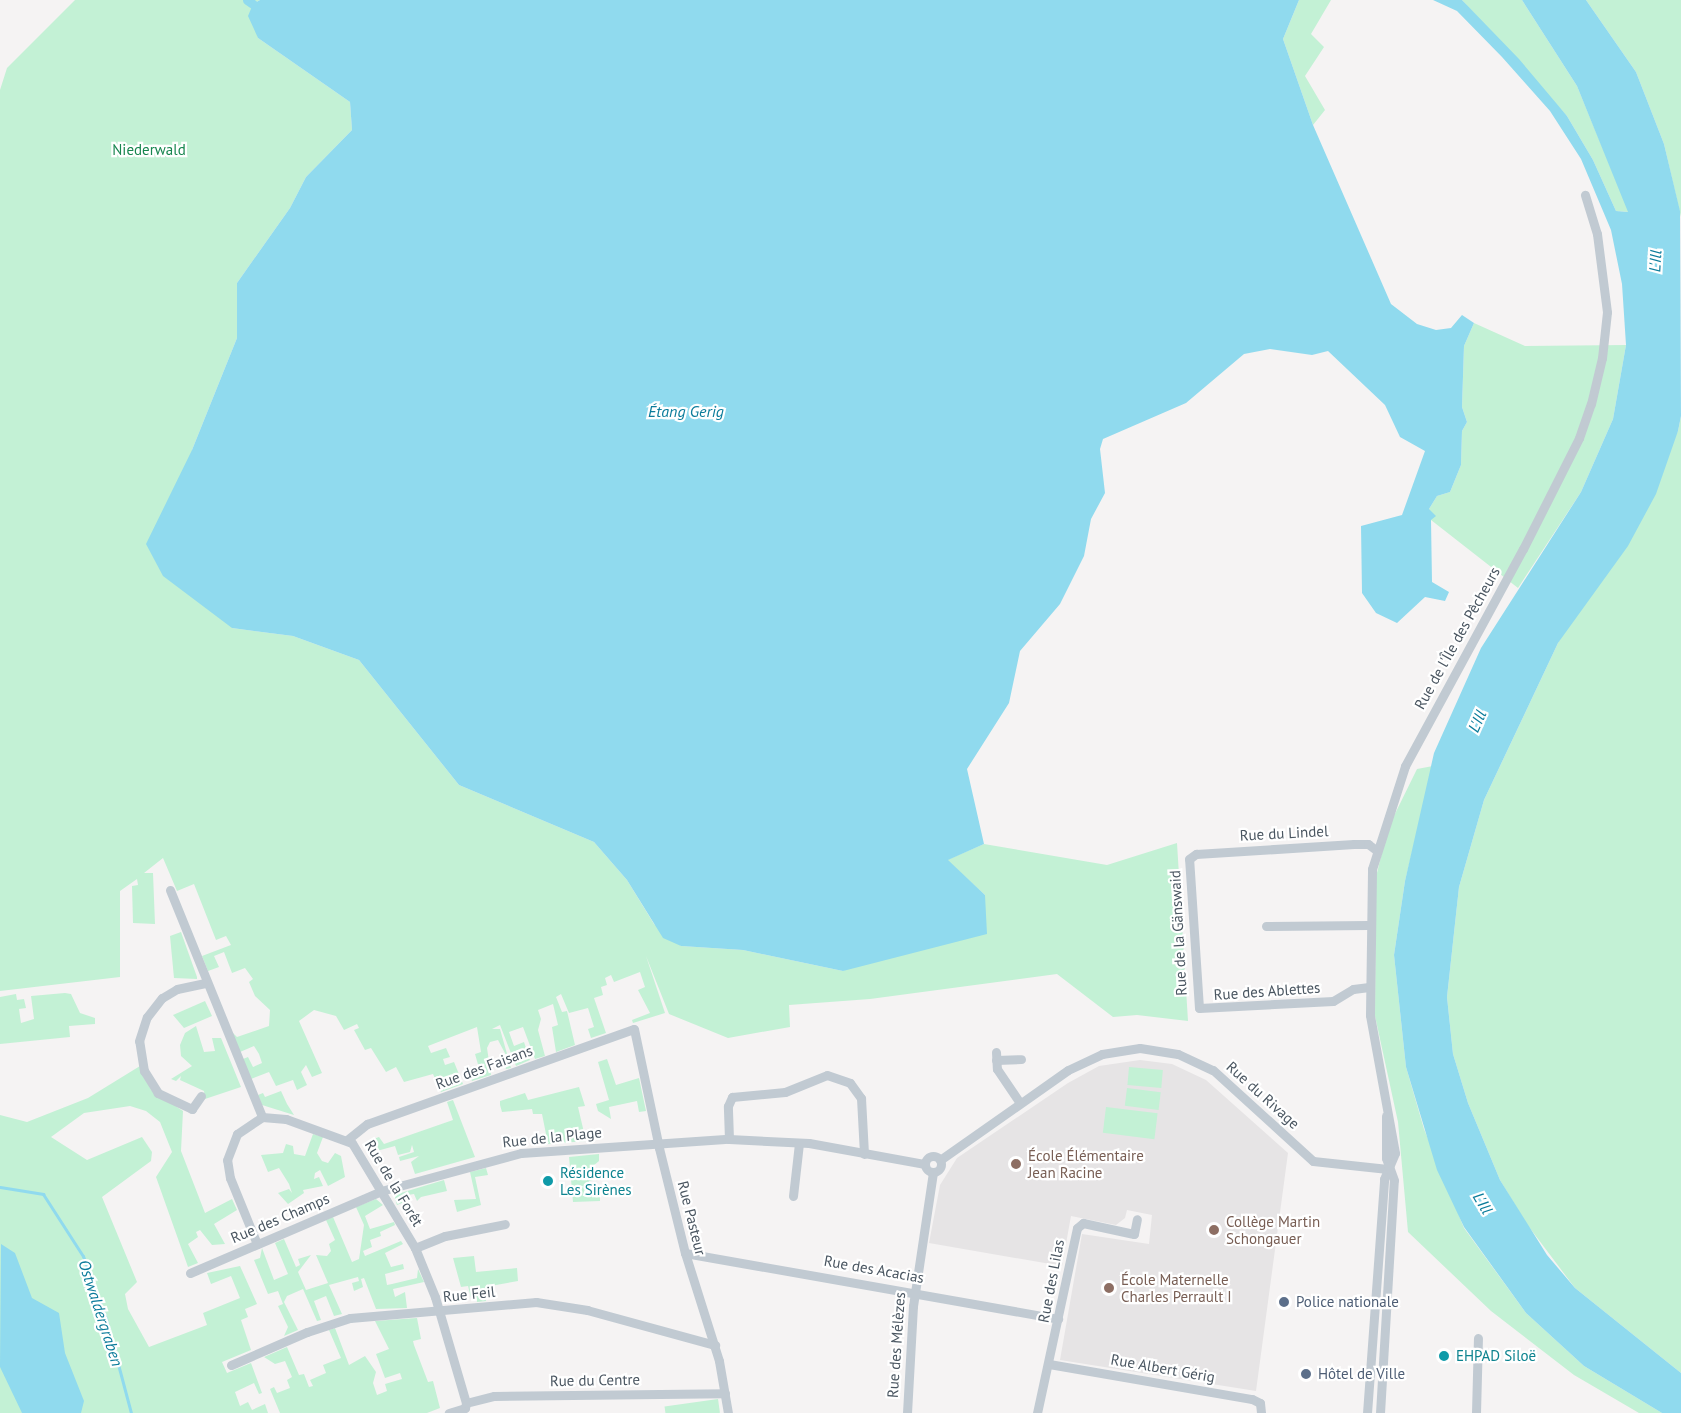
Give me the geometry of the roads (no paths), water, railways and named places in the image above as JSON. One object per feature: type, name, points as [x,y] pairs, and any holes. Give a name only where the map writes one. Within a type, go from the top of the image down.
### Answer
[{"type":"street","name":"Rue de l'Île des Pêcheurs","points":[[1368,1413],[1374,1297],[1384,1179],[1395,1153],[1372,1032],[1369,987],[1368,924],[1376,850],[1405,766],[1528,539],[1579,438],[1591,404],[1602,358],[1607,312],[1597,234],[1585,195]]},
{"type":"street","name":"Rue du Lindel","points":[[1191,856],[1368,844],[1376,850]]},
{"type":"street","name":"Rue de la Gänswaid","points":[[1191,856],[1200,1008]]},
{"type":"street","points":[[170,890],[262,1117],[237,1134],[227,1160],[230,1178],[257,1244]]},
{"type":"street","points":[[1266,926],[1368,924]]},
{"type":"street","points":[[201,1096],[192,1109],[158,1092],[144,1071],[140,1041],[147,1017],[162,998],[184,987],[206,983]]},
{"type":"street","name":"Rue des Ablettes","points":[[1200,1008],[1333,1001],[1353,989],[1369,987]]},
{"type":"street","name":"Rue des Faisans","points":[[347,1140],[367,1124],[634,1029]]},
{"type":"street","name":"Rue Pasteur","points":[[634,1029],[658,1144],[685,1253],[715,1345],[728,1413]]},
{"type":"street","name":"Rue du Rivage","points":[[940,1160],[1068,1070],[1102,1054],[1140,1048],[1170,1052],[1213,1070],[1313,1161],[1388,1169]]},
{"type":"street","points":[[1020,1103],[997,1069],[996,1056],[1021,1059]]},
{"type":"street","points":[[729,1139],[728,1106],[732,1096],[785,1092],[827,1075],[850,1083],[861,1098],[864,1154]]},
{"type":"street","name":"Rue de la Forêt","points":[[262,1117],[286,1119],[347,1140],[415,1248],[440,1312],[466,1403]]},
{"type":"street","points":[[658,1144],[729,1139],[799,1143],[925,1164],[933,1172],[940,1168],[940,1160],[931,1156],[925,1164]]},
{"type":"street","points":[[793,1196],[799,1143]]},
{"type":"street","name":"Rue de la Plage","points":[[381,1191],[521,1153],[658,1144]]},
{"type":"street","name":"Rue de l'Île des Pêcheurs","points":[[1380,1413],[1394,1180],[1388,1169]]},
{"type":"street","name":"Rue des Mélèzes","points":[[907,1413],[915,1291],[933,1172]]},
{"type":"street","name":"Rue des Champs","points":[[190,1273],[381,1191]]},
{"type":"street","name":"Rue des Lilas","points":[[1037,1413],[1077,1228],[1083,1223],[1134,1234],[1137,1219]]},
{"type":"street","points":[[415,1248],[445,1236],[505,1224]]},
{"type":"street","name":"Rue des Acacias","points":[[685,1253],[915,1291],[1059,1319]]},
{"type":"street","points":[[1374,1297],[1387,1300]]},
{"type":"street","name":"Rue Feil","points":[[231,1365],[339,1321],[536,1302],[587,1310],[715,1345]]},
{"type":"street","points":[[1476,1413],[1478,1338]]},
{"type":"street","name":"Rue Albert Gérig","points":[[1049,1364],[1256,1400],[1262,1413]]},
{"type":"street","name":"Rue du Centre","points":[[466,1403],[494,1396],[725,1393]]},
{"type":"street","points":[[448,1413],[465,1408],[466,1403]]},
{"type":"water","name":"Étang Gerig","points":[[260,0],[1299,0],[1283,39],[1313,125],[1391,304],[1417,324],[1436,330],[1451,328],[1462,315],[1474,323],[1464,346],[1462,407],[1467,422],[1462,431],[1461,465],[1450,492],[1437,496],[1429,509],[1436,516],[1431,520],[1432,582],[1449,592],[1445,601],[1425,597],[1397,623],[1376,613],[1362,593],[1361,526],[1402,515],[1425,451],[1400,437],[1385,405],[1328,351],[1312,355],[1270,349],[1244,354],[1186,403],[1103,439],[1100,449],[1105,493],[1091,519],[1084,556],[1060,604],[1020,651],[1009,703],[967,769],[984,844],[948,860],[985,895],[987,934],[843,971],[743,950],[681,946],[663,938],[627,880],[594,842],[459,785],[359,660],[293,636],[232,628],[163,576],[146,544],[192,450],[237,338],[237,283],[290,208],[306,177],[352,130],[350,102],[258,38],[248,16],[253,4]]},
{"type":"water","name":"L'Ill","points":[[1433,0],[1462,0],[1519,59],[1567,116],[1593,160],[1616,211],[1628,212],[1577,86],[1522,0],[1586,0],[1636,72],[1664,144],[1680,211],[1681,416],[1678,431],[1656,494],[1628,546],[1558,643],[1484,800],[1459,887],[1447,997],[1453,1054],[1468,1103],[1500,1180],[1547,1255],[1575,1288],[1681,1373],[1681,1413],[1662,1413],[1584,1366],[1526,1313],[1464,1227],[1437,1170],[1406,1067],[1394,955],[1405,881],[1434,753],[1481,648],[1581,492],[1613,419],[1626,345],[1622,284],[1611,230],[1581,159],[1550,111],[1502,57],[1457,11]]},
{"type":"water","points":[[1,1244],[15,1253],[32,1298],[59,1313],[65,1353],[84,1401],[81,1413],[22,1413],[0,1367]]},
{"type":"waterway","points":[[247,0],[253,4]]},
{"type":"waterway","name":"Ostwaldergraben","points":[[0,1187],[43,1194],[83,1256],[106,1319],[131,1413]]},
{"type":"place","name":"École Élémentaire Jean Racine","points":[[1016,1164]]},
{"type":"place","name":"Résidence Les Sirènes","points":[[548,1181]]},
{"type":"place","name":"Collège Martin Schongauer","points":[[1214,1230]]},
{"type":"place","name":"École Maternelle Charles Perrault I","points":[[1109,1288]]},
{"type":"place","name":"Police nationale","points":[[1284,1302]]},
{"type":"place","name":"EHPAD Siloë","points":[[1444,1356]]},
{"type":"place","name":"Hôtel de Ville","points":[[1306,1374]]},
{"type":"park label","name":"Niederwald","points":[[149,150]]}]
